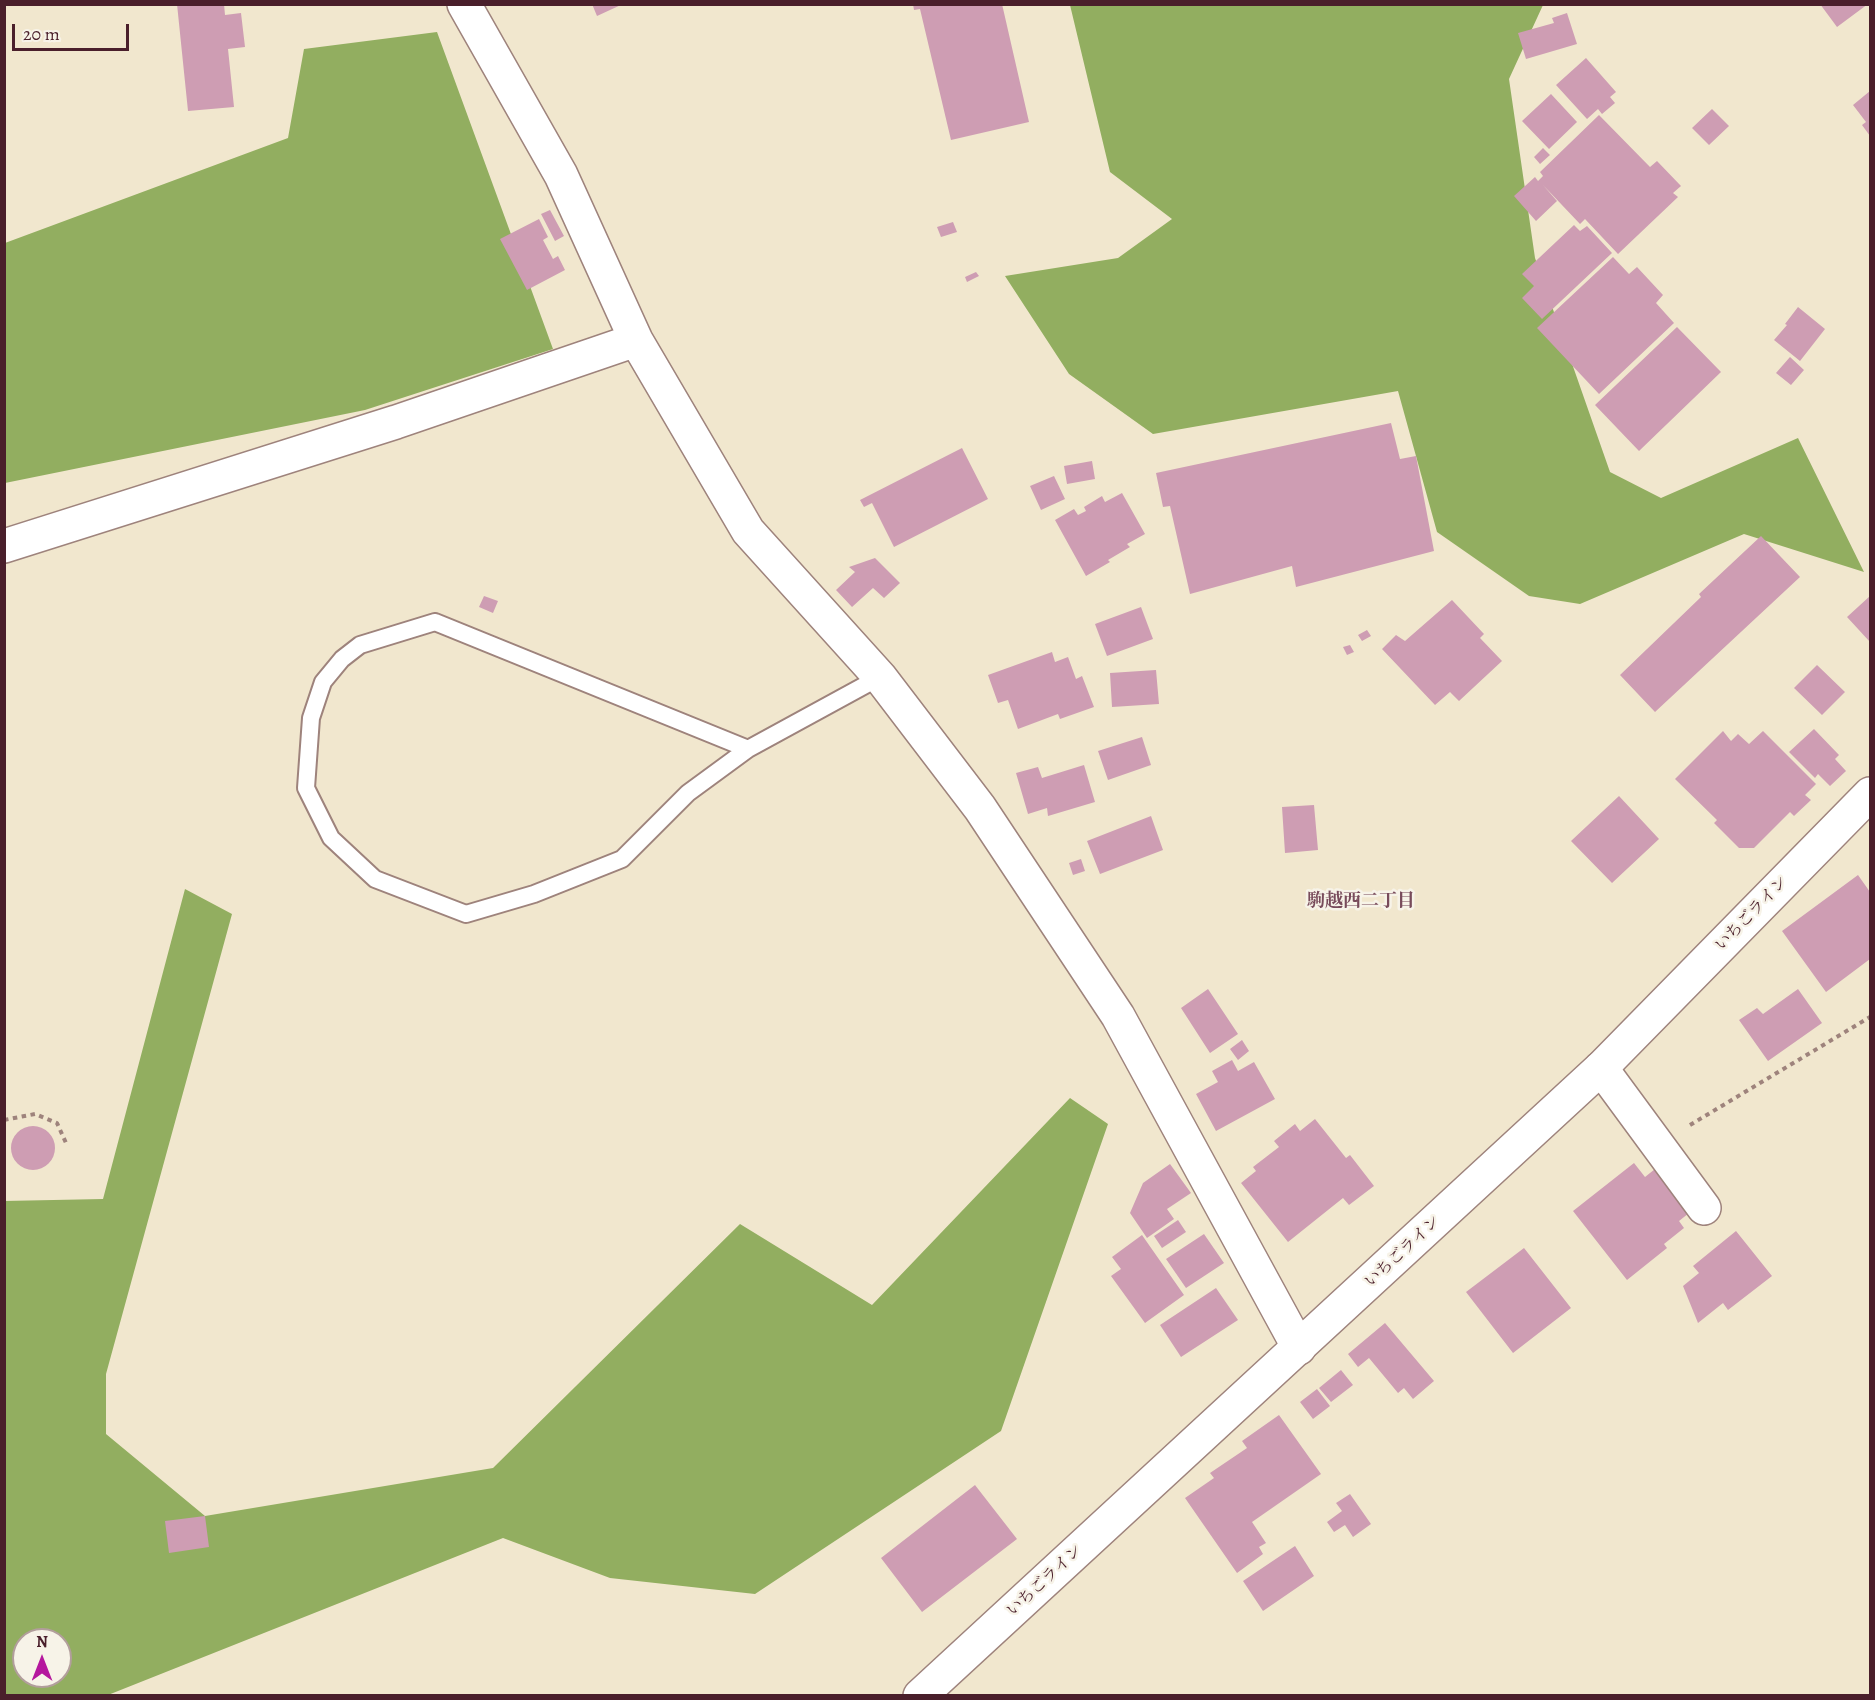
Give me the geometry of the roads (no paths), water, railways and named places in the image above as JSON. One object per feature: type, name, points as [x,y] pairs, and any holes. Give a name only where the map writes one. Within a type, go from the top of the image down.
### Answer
[{"type":"main road","points":[[464,4],[561,175],[636,340],[748,531],[880,677],[980,808],[1118,1016],[1299,1348]]},
{"type":"main road","points":[[4,546],[396,422],[636,340]]},
{"type":"main road","name":"いちごライン","points":[[920,1695],[1601,1068],[1870,794]]},
{"type":"main road","points":[[1601,1068],[1704,1208]]},
{"type":"lane","points":[[748,749],[435,622],[360,645],[342,659],[323,682],[311,718],[306,788],[331,838],[375,879],[466,914],[534,894],[622,859],[688,793],[748,749],[880,677]]},
{"type":"district","name":"駒越西二丁目","points":[[1361,902]]}]
